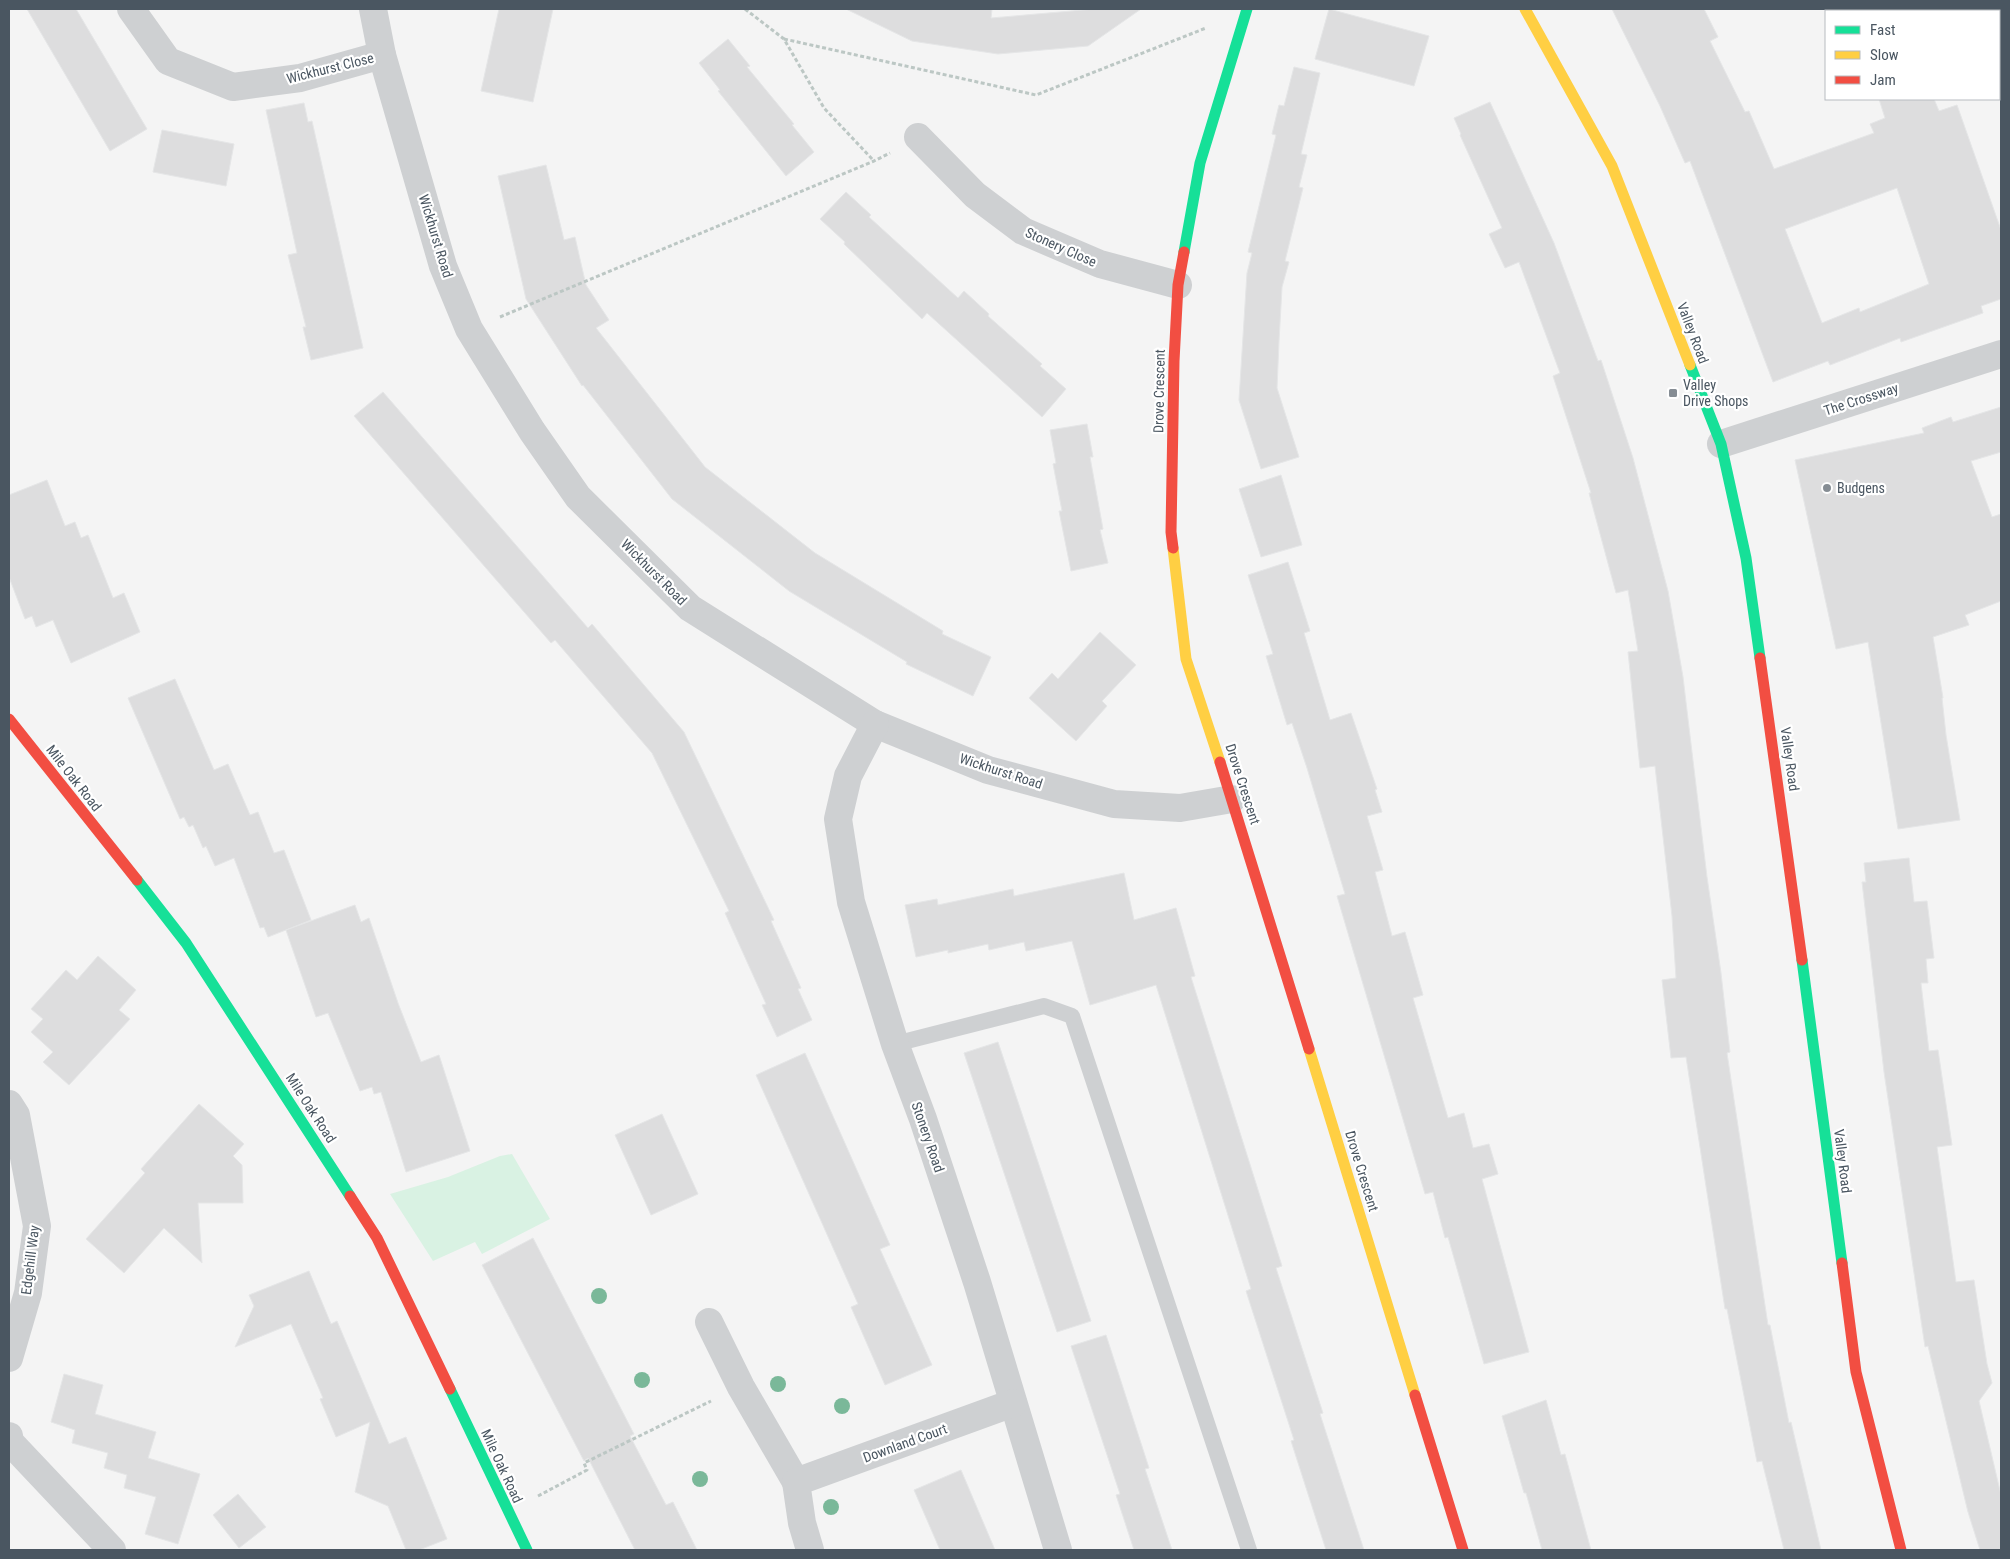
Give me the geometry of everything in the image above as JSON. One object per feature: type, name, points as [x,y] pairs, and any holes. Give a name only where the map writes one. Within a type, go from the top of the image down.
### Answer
[{"type":"street","name":"Wickhurst Close","points":[[130,9],[168,61],[233,87],[300,78],[382,54]]},
{"type":"street","name":"Wickhurst Road","points":[[373,9],[382,54],[443,266],[469,329],[532,430],[578,497],[690,608],[875,724],[988,770],[1114,804],[1180,808],[1232,799]]},
{"type":"street","name":"Drove Crescent","points":[[1247,9],[1200,163],[1178,285],[1174,362],[1171,532],[1186,659],[1232,799],[1463,1550]]},
{"type":"street","name":"Valley Road","points":[[1525,9],[1612,166],[1721,444],[1748,567],[1856,1372],[1901,1550]]},
{"type":"street","name":"Stonery Close","points":[[918,137],[975,195],[1023,231],[1100,264],[1178,285]]},
{"type":"street","name":"The Crossway","points":[[1721,444],[2001,354]]},
{"type":"street","name":"Mile Oak Road","points":[[9,719],[186,943],[377,1238],[527,1550]]},
{"type":"street","name":"Stonery Road","points":[[875,724],[848,776],[838,818],[851,902],[895,1044],[923,1120],[974,1273],[1058,1550]]},
{"type":"street","name":"Edgehill Way","points":[[9,1358],[28,1294],[37,1226],[11,1113]]},
{"type":"street","points":[[709,1322],[741,1387],[796,1482],[802,1523],[810,1550]]},
{"type":"street","name":"Downland Court","points":[[796,1482],[1013,1403]]},
{"type":"street","points":[[9,1436],[10,1442],[104,1548]]},
{"type":"lane","points":[[895,1044],[1044,1006],[1072,1016],[1249,1550]]},
{"type":"path","points":[[745,9],[784,39],[824,108],[874,162]]},
{"type":"path","points":[[784,39],[1036,95],[1208,27],[1238,36]]},
{"type":"path","points":[[469,329],[874,162],[918,137]]},
{"type":"path","points":[[558,1486],[587,1470],[584,1463],[741,1387]]},
{"type":"green space","points":[[512,1154],[550,1219],[482,1254],[475,1242],[433,1261],[390,1194],[448,1177],[500,1156]]},
{"type":"building","points":[[27,9],[76,9],[147,129],[110,151]]},
{"type":"building","points":[[499,9],[553,9],[533,102],[481,91]]},
{"type":"building","points":[[846,9],[992,9],[991,18],[1094,9],[1141,9],[1088,46],[998,54],[912,41]]},
{"type":"building","points":[[1329,9],[1429,36],[1414,86],[1315,59]]},
{"type":"building","points":[[1612,9],[1704,9],[1718,37],[1710,41],[1745,112],[1749,111],[1774,169],[1874,133],[1870,124],[1885,118],[1879,100],[1934,100],[1939,111],[1957,105],[2001,230],[2001,299],[1981,306],[1983,313],[1901,342],[1900,338],[1830,365],[1828,361],[1773,382],[1690,161],[1685,163],[1660,106]],"holes":[[[1897,188],[1929,284],[1860,312],[1859,308],[1822,323],[1785,229]]]},
{"type":"building","points":[[728,39],[750,66],[747,67],[794,124],[792,125],[814,152],[786,176],[718,91],[720,90],[699,63]]},
{"type":"building","points":[[1294,67],[1320,73],[1301,154],[1307,155],[1299,187],[1303,188],[1285,261],[1289,262],[1282,287],[1279,341],[1277,388],[1299,457],[1261,469],[1239,400],[1247,273],[1252,253],[1248,252],[1276,135],[1272,134],[1279,105],[1284,106]]},
{"type":"building","points":[[1490,102],[1554,243],[1598,361],[1601,360],[1633,458],[1668,591],[1683,677],[1707,877],[1721,973],[1730,1052],[1727,1053],[1768,1325],[1770,1325],[1789,1423],[1791,1422],[1821,1550],[1784,1550],[1762,1461],[1757,1462],[1727,1309],[1725,1309],[1686,1057],[1671,1058],[1662,980],[1676,978],[1672,916],[1655,766],[1640,768],[1628,652],[1638,651],[1628,590],[1616,593],[1589,493],[1591,493],[1553,376],[1560,373],[1519,262],[1505,268],[1489,234],[1502,228],[1454,118]]},
{"type":"building","points":[[304,103],[308,122],[312,121],[363,348],[311,360],[303,327],[306,327],[288,255],[297,253],[266,110]]},
{"type":"building","points":[[162,130],[234,144],[226,186],[153,172]]},
{"type":"building","points":[[546,165],[564,240],[575,237],[586,285],[609,320],[596,328],[705,467],[815,553],[943,631],[942,634],[991,657],[973,696],[906,664],[907,662],[789,591],[672,499],[582,386],[526,299],[498,176]]},
{"type":"building","points":[[846,192],[871,215],[869,217],[958,298],[964,291],[1066,389],[1042,417],[927,313],[922,319],[820,219]]},
{"type":"building","points":[[383,392],[588,628],[592,624],[684,732],[774,920],[771,921],[801,988],[798,989],[812,1020],[777,1037],[762,1005],[766,1004],[725,913],[729,911],[652,753],[555,640],[551,643],[354,416]]},
{"type":"building","points":[[2001,407],[2001,452],[1971,461],[1992,517],[2001,514],[2001,601],[1965,615],[1969,625],[1933,637],[1960,820],[1898,829],[1868,642],[1836,649],[1795,460],[1924,433],[1922,428],[1951,417],[1953,422]]},
{"type":"building","points":[[1087,424],[1093,457],[1090,457],[1103,529],[1100,530],[1108,563],[1071,571],[1059,511],[1062,511],[1053,464],[1056,463],[1050,430]]},
{"type":"building","points":[[1281,475],[1302,545],[1261,557],[1239,489]]},
{"type":"building","points":[[47,480],[65,526],[75,522],[81,538],[88,535],[113,598],[124,593],[140,632],[71,663],[53,620],[36,627],[32,616],[25,619],[9,577],[9,495]]},
{"type":"building","points":[[1288,562],[1310,631],[1304,633],[1330,720],[1351,713],[1377,789],[1375,790],[1382,812],[1367,816],[1383,870],[1375,872],[1392,936],[1405,932],[1423,995],[1413,998],[1448,1118],[1464,1113],[1473,1148],[1489,1144],[1498,1174],[1482,1179],[1529,1352],[1484,1364],[1448,1237],[1445,1238],[1433,1192],[1425,1194],[1337,896],[1345,894],[1307,768],[1292,723],[1287,725],[1266,656],[1273,654],[1248,575]]},
{"type":"building","points":[[1100,632],[1136,665],[1102,701],[1107,706],[1076,741],[1029,698],[1052,673],[1058,679]]},
{"type":"building","points":[[175,679],[214,770],[228,764],[250,815],[258,812],[274,853],[284,850],[311,920],[268,937],[264,927],[260,928],[234,858],[215,866],[206,846],[203,848],[193,825],[189,827],[184,817],[180,819],[128,698]]},
{"type":"building","points":[[1909,858],[1914,902],[1927,901],[1934,958],[1926,959],[1928,983],[1921,983],[1929,1051],[1938,1050],[1952,1145],[1937,1147],[1956,1282],[1974,1280],[1987,1364],[1992,1383],[1979,1401],[2001,1495],[2001,1550],[1980,1550],[1968,1512],[1928,1346],[1925,1347],[1884,1072],[1862,882],[1866,882],[1864,863]]},
{"type":"building","points":[[1124,873],[1134,920],[1176,908],[1195,976],[1191,977],[1282,1266],[1276,1268],[1323,1413],[1320,1414],[1364,1550],[1326,1550],[1291,1441],[1294,1440],[1246,1291],[1251,1289],[1156,985],[1090,1005],[1072,941],[1026,951],[1024,942],[989,950],[988,944],[948,953],[948,950],[916,957],[905,905],[937,899],[938,905],[1013,889],[1014,896]]},
{"type":"building","points":[[355,905],[361,922],[369,918],[398,1003],[421,1062],[439,1055],[470,1151],[406,1172],[381,1092],[374,1094],[372,1087],[360,1091],[328,1013],[316,1017],[286,930]]},
{"type":"building","points":[[98,956],[136,990],[119,1010],[130,1019],[69,1085],[43,1062],[53,1052],[31,1032],[43,1019],[31,1009],[66,970],[77,980]]},
{"type":"building","points":[[998,1042],[1091,1321],[1057,1332],[964,1053]]},
{"type":"building","points":[[805,1053],[890,1245],[880,1249],[932,1365],[885,1385],[851,1307],[858,1304],[756,1075]]},
{"type":"building","points":[[199,1104],[244,1144],[233,1156],[242,1165],[243,1203],[198,1203],[202,1263],[164,1228],[124,1273],[86,1239],[145,1173],[141,1169]]},
{"type":"building","points":[[662,1114],[698,1194],[651,1215],[615,1135]]},
{"type":"building","points":[[533,1238],[634,1434],[630,1436],[666,1505],[673,1502],[697,1550],[635,1550],[588,1458],[584,1461],[482,1265]]},
{"type":"building","points":[[309,1271],[331,1324],[337,1321],[389,1444],[406,1437],[447,1539],[419,1550],[406,1550],[388,1506],[355,1492],[370,1422],[336,1437],[320,1399],[323,1398],[291,1324],[235,1347],[254,1306],[249,1295]]},
{"type":"building","points":[[1106,1335],[1149,1468],[1145,1469],[1172,1550],[1134,1550],[1116,1495],[1120,1494],[1071,1346]]},
{"type":"building","points":[[64,1374],[103,1385],[95,1414],[156,1432],[148,1458],[200,1474],[178,1544],[145,1534],[156,1497],[124,1488],[127,1475],[104,1468],[108,1453],[72,1443],[75,1430],[51,1422]]},
{"type":"building","points":[[1546,1400],[1561,1455],[1565,1454],[1591,1550],[1542,1550],[1526,1493],[1524,1493],[1502,1416]]},
{"type":"building","points":[[961,1470],[995,1550],[940,1550],[914,1490]]},
{"type":"building","points":[[238,1494],[266,1527],[239,1548],[213,1515]]},
{"type":"traffic: fast","points":[[1184,252],[1200,163],[1247,9]]},
{"type":"traffic: fast","points":[[1690,365],[1721,444],[1746,558],[1760,658]]},
{"type":"traffic: fast","points":[[137,880],[186,943],[350,1196]]},
{"type":"traffic: fast","points":[[1802,960],[1842,1263]]},
{"type":"traffic: fast","points":[[450,1389],[527,1550]]},
{"type":"traffic: slow","points":[[1525,9],[1612,166],[1690,365]]},
{"type":"traffic: slow","points":[[1173,548],[1186,659],[1220,762]]},
{"type":"traffic: slow","points":[[1309,1049],[1415,1395]]},
{"type":"traffic: jam","points":[[1173,548],[1171,532],[1174,361],[1178,285],[1184,252]]},
{"type":"traffic: jam","points":[[1760,658],[1802,960]]},
{"type":"traffic: jam","points":[[9,719],[137,880]]},
{"type":"traffic: jam","points":[[1220,762],[1309,1049]]},
{"type":"traffic: jam","points":[[350,1196],[377,1238],[450,1389]]},
{"type":"traffic: jam","points":[[1842,1263],[1856,1372],[1901,1550]]},
{"type":"traffic: jam","points":[[1415,1395],[1463,1550]]},
{"type":"place","name":"Valley Drive Shops","points":[[1673,393]]},
{"type":"place","name":"Budgens","points":[[1827,488]]}]
